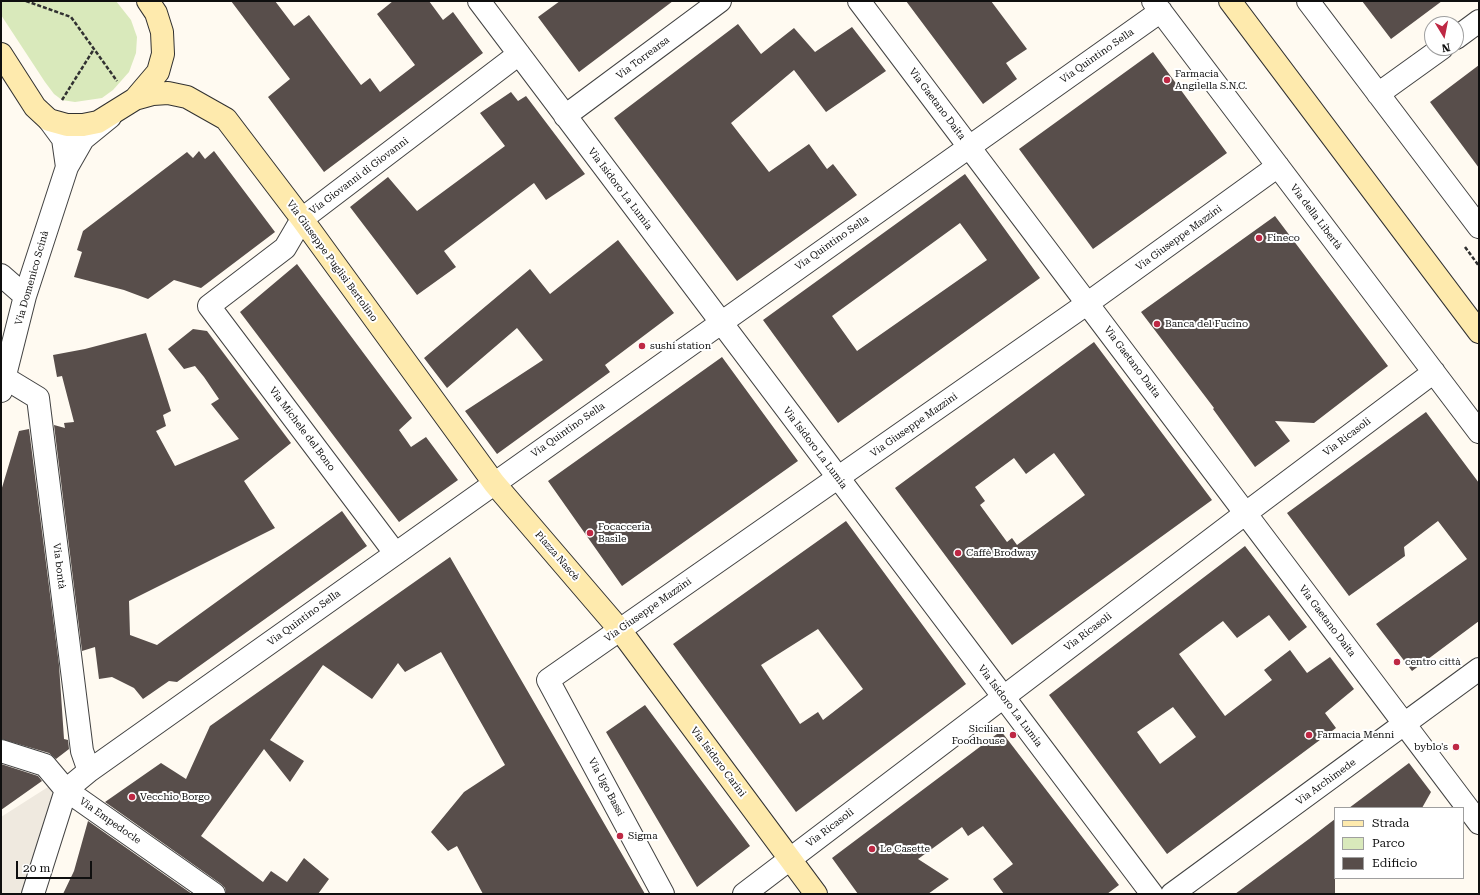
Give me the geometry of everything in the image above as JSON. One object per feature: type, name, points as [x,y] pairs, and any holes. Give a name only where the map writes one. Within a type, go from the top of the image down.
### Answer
[{"type":"street","points":[[67,167],[83,139],[135,99],[158,72],[163,54],[162,32],[156,13],[148,1]]},
{"type":"street","name":"Via Isidoro La Lumia","points":[[479,1],[1152,894]]},
{"type":"street","name":"Via Torrearsa","points":[[565,116],[720,1]]},
{"type":"street","name":"Via Gaetano Daita","points":[[859,1],[970,146],[1479,823]]},
{"type":"street","points":[[1230,1],[1479,332]]},
{"type":"street","points":[[1308,1],[1479,227]]},
{"type":"street","name":"Via Quintino Sella","points":[[66,790],[88,772],[395,553],[970,146],[1157,6]]},
{"type":"street","name":"Via della Libertà","points":[[1157,6],[1479,432]]},
{"type":"street","points":[[1464,32],[1479,21]]},
{"type":"street","points":[[1,54],[35,107],[50,120],[64,140],[67,167]]},
{"type":"street","name":"Via Giovanni di Giovanni","points":[[209,306],[285,248],[302,219],[519,54]]},
{"type":"street","points":[[1378,94],[1431,56]]},
{"type":"street","name":"Via Giuseppe Puglisi Bertolino","points":[[135,99],[153,94],[168,93],[187,97],[226,120],[302,219],[494,483]]},
{"type":"street","points":[[50,120],[67,125],[83,125],[98,122],[114,114]]},
{"type":"street","name":"Via Giuseppe Mazzini","points":[[548,680],[1088,303],[1278,166]]},
{"type":"street","name":"Via Domenico Scinà","points":[[3,385],[25,296],[67,167]]},
{"type":"street","points":[[1,275],[25,296]]},
{"type":"street","name":"Via Michele del Bono","points":[[209,306],[395,553]]},
{"type":"street","name":"Via Ricasoli","points":[[744,894],[1246,512],[1434,372]]},
{"type":"street","name":"Via bontà","points":[[3,385],[38,398],[82,751],[88,772]]},
{"type":"street","name":"Piazza Nascè","points":[[494,483],[620,630]]},
{"type":"street","name":"Via Isidoro Carini","points":[[620,630],[816,894]]},
{"type":"street","name":"Via Archimede","points":[[1172,894],[1479,669]]},
{"type":"street","name":"Via Ugo Bassi","points":[[548,680],[664,894]]},
{"type":"street","name":"Via Empedocle","points":[[1,750],[45,764],[66,790],[214,894]]},
{"type":"street","points":[[33,894],[66,790]]},
{"type":"path","points":[[26,1],[71,17],[119,84]]},
{"type":"path","points":[[62,100],[94,49]]},
{"type":"green space","points":[[1,1],[116,1],[131,20],[137,37],[136,53],[129,72],[113,90],[102,98],[75,102],[62,100],[54,94],[45,82],[1,15]]},
{"type":"shaded area","points":[[48,787],[66,790],[33,894],[1,894],[1,817]]},
{"type":"building","points":[[231,1],[275,1],[294,26],[309,15],[361,85],[370,78],[380,92],[415,65],[377,14],[393,1],[429,1],[443,20],[453,12],[483,53],[324,172],[268,97],[290,79]]},
{"type":"building","points":[[560,1],[673,1],[579,72],[538,17]]},
{"type":"building","points":[[906,1],[991,1],[1027,49],[1006,63],[1017,79],[983,104]]},
{"type":"building","points":[[1362,1],[1442,1],[1391,39]]},
{"type":"building","points":[[738,24],[761,54],[794,28],[815,52],[852,27],[886,71],[826,112],[794,70],[731,123],[769,172],[809,144],[827,169],[833,164],[857,195],[737,281],[614,118]]},
{"type":"building","points":[[1153,52],[1227,153],[1093,249],[1019,149]]},
{"type":"building","points":[[1479,65],[1479,168],[1430,102]]},
{"type":"building","points":[[511,92],[518,101],[526,96],[585,174],[546,200],[534,183],[444,251],[456,267],[417,295],[350,207],[388,177],[417,211],[505,146],[480,113]]},
{"type":"building","points":[[199,151],[205,159],[214,151],[275,232],[201,288],[174,280],[148,299],[124,290],[74,277],[82,252],[77,250],[83,231],[187,152],[193,158]]},
{"type":"building","points":[[965,174],[1040,278],[838,423],[763,320]],"holes":[[[960,223],[987,260],[857,351],[832,316]]]},
{"type":"building","points":[[1275,216],[1388,366],[1314,423],[1275,421],[1290,441],[1255,467],[1213,409],[1214,408],[1141,312]]},
{"type":"building","points":[[618,240],[674,313],[605,365],[610,372],[497,454],[465,411],[543,360],[517,328],[447,388],[424,358],[530,269],[550,294]]},
{"type":"building","points":[[297,264],[412,418],[399,430],[411,447],[426,437],[458,480],[399,522],[240,312]]},
{"type":"building","points":[[193,329],[207,331],[291,443],[244,481],[275,528],[129,601],[130,635],[157,645],[342,511],[367,546],[177,682],[169,681],[143,699],[134,688],[112,677],[99,679],[95,647],[82,651],[54,425],[65,428],[64,423],[74,422],[62,376],[57,377],[53,355],[85,349],[146,333],[171,411],[163,415],[166,426],[156,431],[175,466],[239,439],[211,404],[219,399],[204,377],[195,366],[184,369],[168,349]]},
{"type":"building","points":[[1094,342],[1212,500],[1012,645],[895,488]],"holes":[[[1054,453],[1085,495],[1017,545],[1012,538],[1007,542],[980,505],[985,501],[975,487],[1014,458],[1026,474]]]},
{"type":"building","points":[[722,357],[798,461],[622,586],[548,481]]},
{"type":"building","points":[[1426,412],[1479,483],[1479,621],[1412,671],[1376,624],[1467,559],[1438,521],[1404,547],[1405,556],[1349,596],[1287,513]]},
{"type":"building","points":[[29,429],[59,665],[64,739],[68,740],[69,749],[56,759],[49,753],[1,739],[1,491],[19,431]]},
{"type":"building","points":[[846,521],[966,684],[796,812],[673,644]],"holes":[[[818,629],[863,689],[823,720],[818,712],[800,724],[761,665]]]},
{"type":"building","points":[[1245,546],[1307,627],[1289,641],[1269,615],[1237,638],[1223,621],[1179,654],[1225,716],[1272,680],[1264,670],[1290,650],[1307,673],[1330,657],[1354,689],[1325,713],[1336,728],[1167,854],[1049,695]],"holes":[[[1173,707],[1196,737],[1160,764],[1137,732]]]},
{"type":"building","points":[[450,557],[645,894],[483,894],[457,846],[448,851],[431,832],[464,792],[505,765],[441,652],[405,672],[398,663],[372,699],[323,665],[270,740],[304,761],[290,782],[264,749],[201,836],[263,882],[271,871],[287,882],[304,858],[329,879],[318,894],[226,894],[225,888],[221,884],[105,802],[161,763],[186,779],[210,726]]},
{"type":"building","points":[[645,705],[750,846],[697,887],[606,732]]},
{"type":"building","points":[[1001,731],[1119,885],[1107,894],[1004,894],[993,879],[1013,864],[983,826],[968,836],[962,827],[918,859],[949,879],[928,894],[858,894],[832,858]]},
{"type":"building","points":[[1409,763],[1431,792],[1423,807],[1350,807]]},
{"type":"building","points":[[1,764],[38,776],[42,781],[1,810]]},
{"type":"building","points":[[1334,820],[1335,894],[1235,894]]},
{"type":"building","points":[[88,821],[192,894],[63,894],[74,871]]},
{"type":"place","name":"Farmacia Angilella S.N.C.","points":[[1167,80]]},
{"type":"place","name":"Fineco","points":[[1259,238]]},
{"type":"place","name":"Banca del Fucino","points":[[1157,324]]},
{"type":"place","name":"sushi station","points":[[642,346]]},
{"type":"place","name":"Focacceria Basile","points":[[590,533]]},
{"type":"place","name":"Caffè Brodway","points":[[958,553]]},
{"type":"place","name":"centro città","points":[[1397,662]]},
{"type":"place","name":"Sicilian Foodhouse","points":[[1013,735]]},
{"type":"place","name":"Farmacia Menni","points":[[1309,735]]},
{"type":"place","name":"byblo's","points":[[1456,747]]},
{"type":"place","name":"Vecchio Borgo","points":[[132,797]]},
{"type":"place","name":"Sigma","points":[[620,836]]},
{"type":"place","name":"Le Casette","points":[[872,849]]}]
